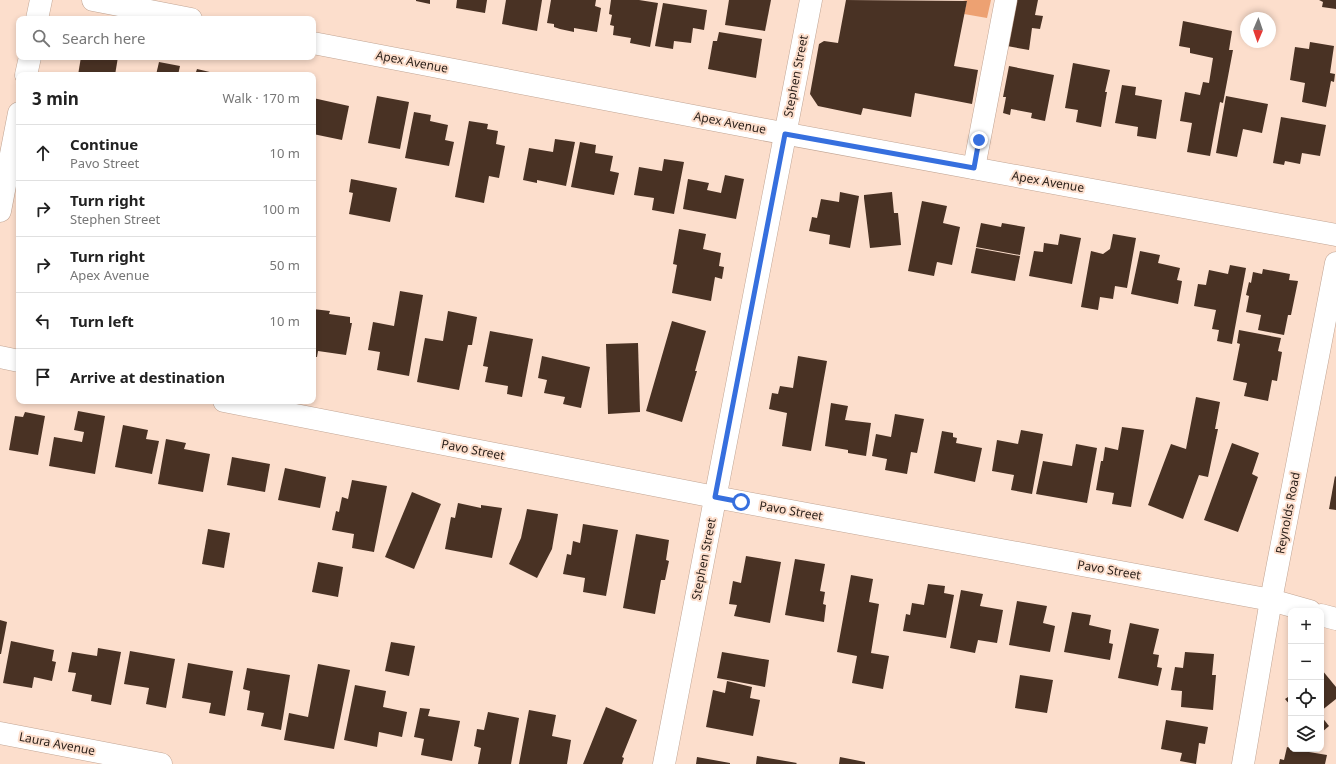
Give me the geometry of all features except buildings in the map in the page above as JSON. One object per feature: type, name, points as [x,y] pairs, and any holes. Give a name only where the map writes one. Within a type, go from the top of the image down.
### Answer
[{"type":"street","points":[[38,16],[41,0]]},
{"type":"street","points":[[93,0],[176,16]]},
{"type":"street","name":"Stephen Street","points":[[664,764],[811,0]]},
{"type":"street","points":[[974,168],[1006,0]]},
{"type":"street","name":"Apex Avenue","points":[[316,43],[785,134],[1336,235]]},
{"type":"street","points":[[27,72],[29,60]]},
{"type":"street","points":[[0,211],[16,128]]},
{"type":"street","name":"Reynolds Road","points":[[1243,764],[1271,600],[1333,299],[1336,263]]},
{"type":"street","points":[[0,357],[16,360]]},
{"type":"street","name":"Pavo Street","points":[[239,404],[715,497],[1271,600],[1299,608]]},
{"type":"street","points":[[1324,616],[1336,619]]},
{"type":"street","name":"Laura Avenue","points":[[0,733],[84,757],[161,764]]},
{"type":"shaded area","points":[[963,0],[991,0],[987,18],[964,14],[967,1]]},
{"type":"route","points":[[741,502],[715,497],[785,134],[974,168],[979,140]]}]
